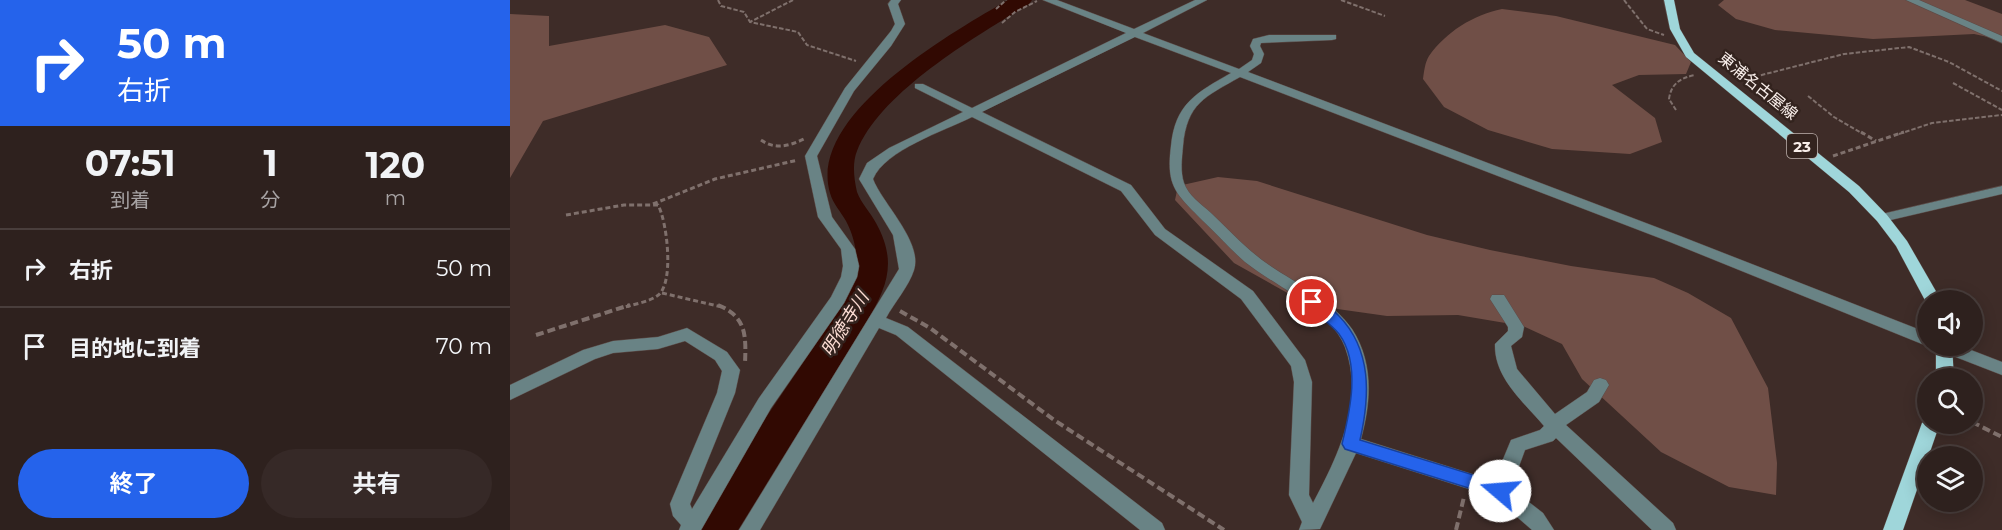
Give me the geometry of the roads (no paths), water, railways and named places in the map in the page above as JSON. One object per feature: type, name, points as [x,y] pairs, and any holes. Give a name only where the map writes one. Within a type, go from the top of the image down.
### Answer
[{"type":"main road","name":"東浦名古屋線","points":[[1669,0],[1677,36],[1690,55],[1854,189],[1882,218],[1902,244],[1927,290]]},
{"type":"main road","points":[[1893,530],[1927,434]]},
{"type":"street","points":[[510,393],[589,354],[630,343],[639,345],[658,342],[687,334],[721,356],[731,370],[726,393],[680,504],[680,510],[691,527],[707,504],[765,403],[838,299],[849,277],[851,266],[848,249],[825,217],[811,156],[862,73],[882,52],[900,24],[894,12],[893,4],[896,0]]},
{"type":"street","points":[[1048,0],[1675,238],[1917,336]]},
{"type":"street","points":[[749,530],[907,269],[900,232],[869,187],[867,173],[880,159],[893,151],[1202,0]]},
{"type":"street","points":[[1911,0],[2002,40]]},
{"type":"street","points":[[1311,526],[1327,500],[1351,444],[1359,410],[1359,390],[1353,347],[1345,331],[1330,315],[1249,257],[1185,196],[1177,184],[1176,152],[1183,115],[1195,101],[1257,61],[1259,54],[1255,46],[1260,40],[1332,37]]},
{"type":"street","points":[[920,86],[1126,188],[1160,231],[1247,295],[1290,352],[1301,374],[1304,398],[1299,495],[1311,526]]},
{"type":"street","points":[[1882,218],[2002,190]]},
{"type":"street","points":[[1498,299],[1516,327],[1516,333],[1503,345],[1509,372],[1555,426],[1666,530]]},
{"type":"street","points":[[880,312],[902,332],[1155,530]]},
{"type":"street","points":[[1969,356],[2002,369]]},
{"type":"street","points":[[1500,491],[1518,445],[1546,436],[1555,426],[1593,397],[1600,385]]},
{"type":"street","points":[[1351,444],[1500,491],[1536,519],[1544,530]]},
{"type":"waterway","name":"明徳寺川","points":[[714,530],[855,313],[870,280],[873,269],[872,248],[860,221],[845,197],[841,180],[843,152],[854,131],[872,109],[921,66],[948,46],[1022,0]]}]
